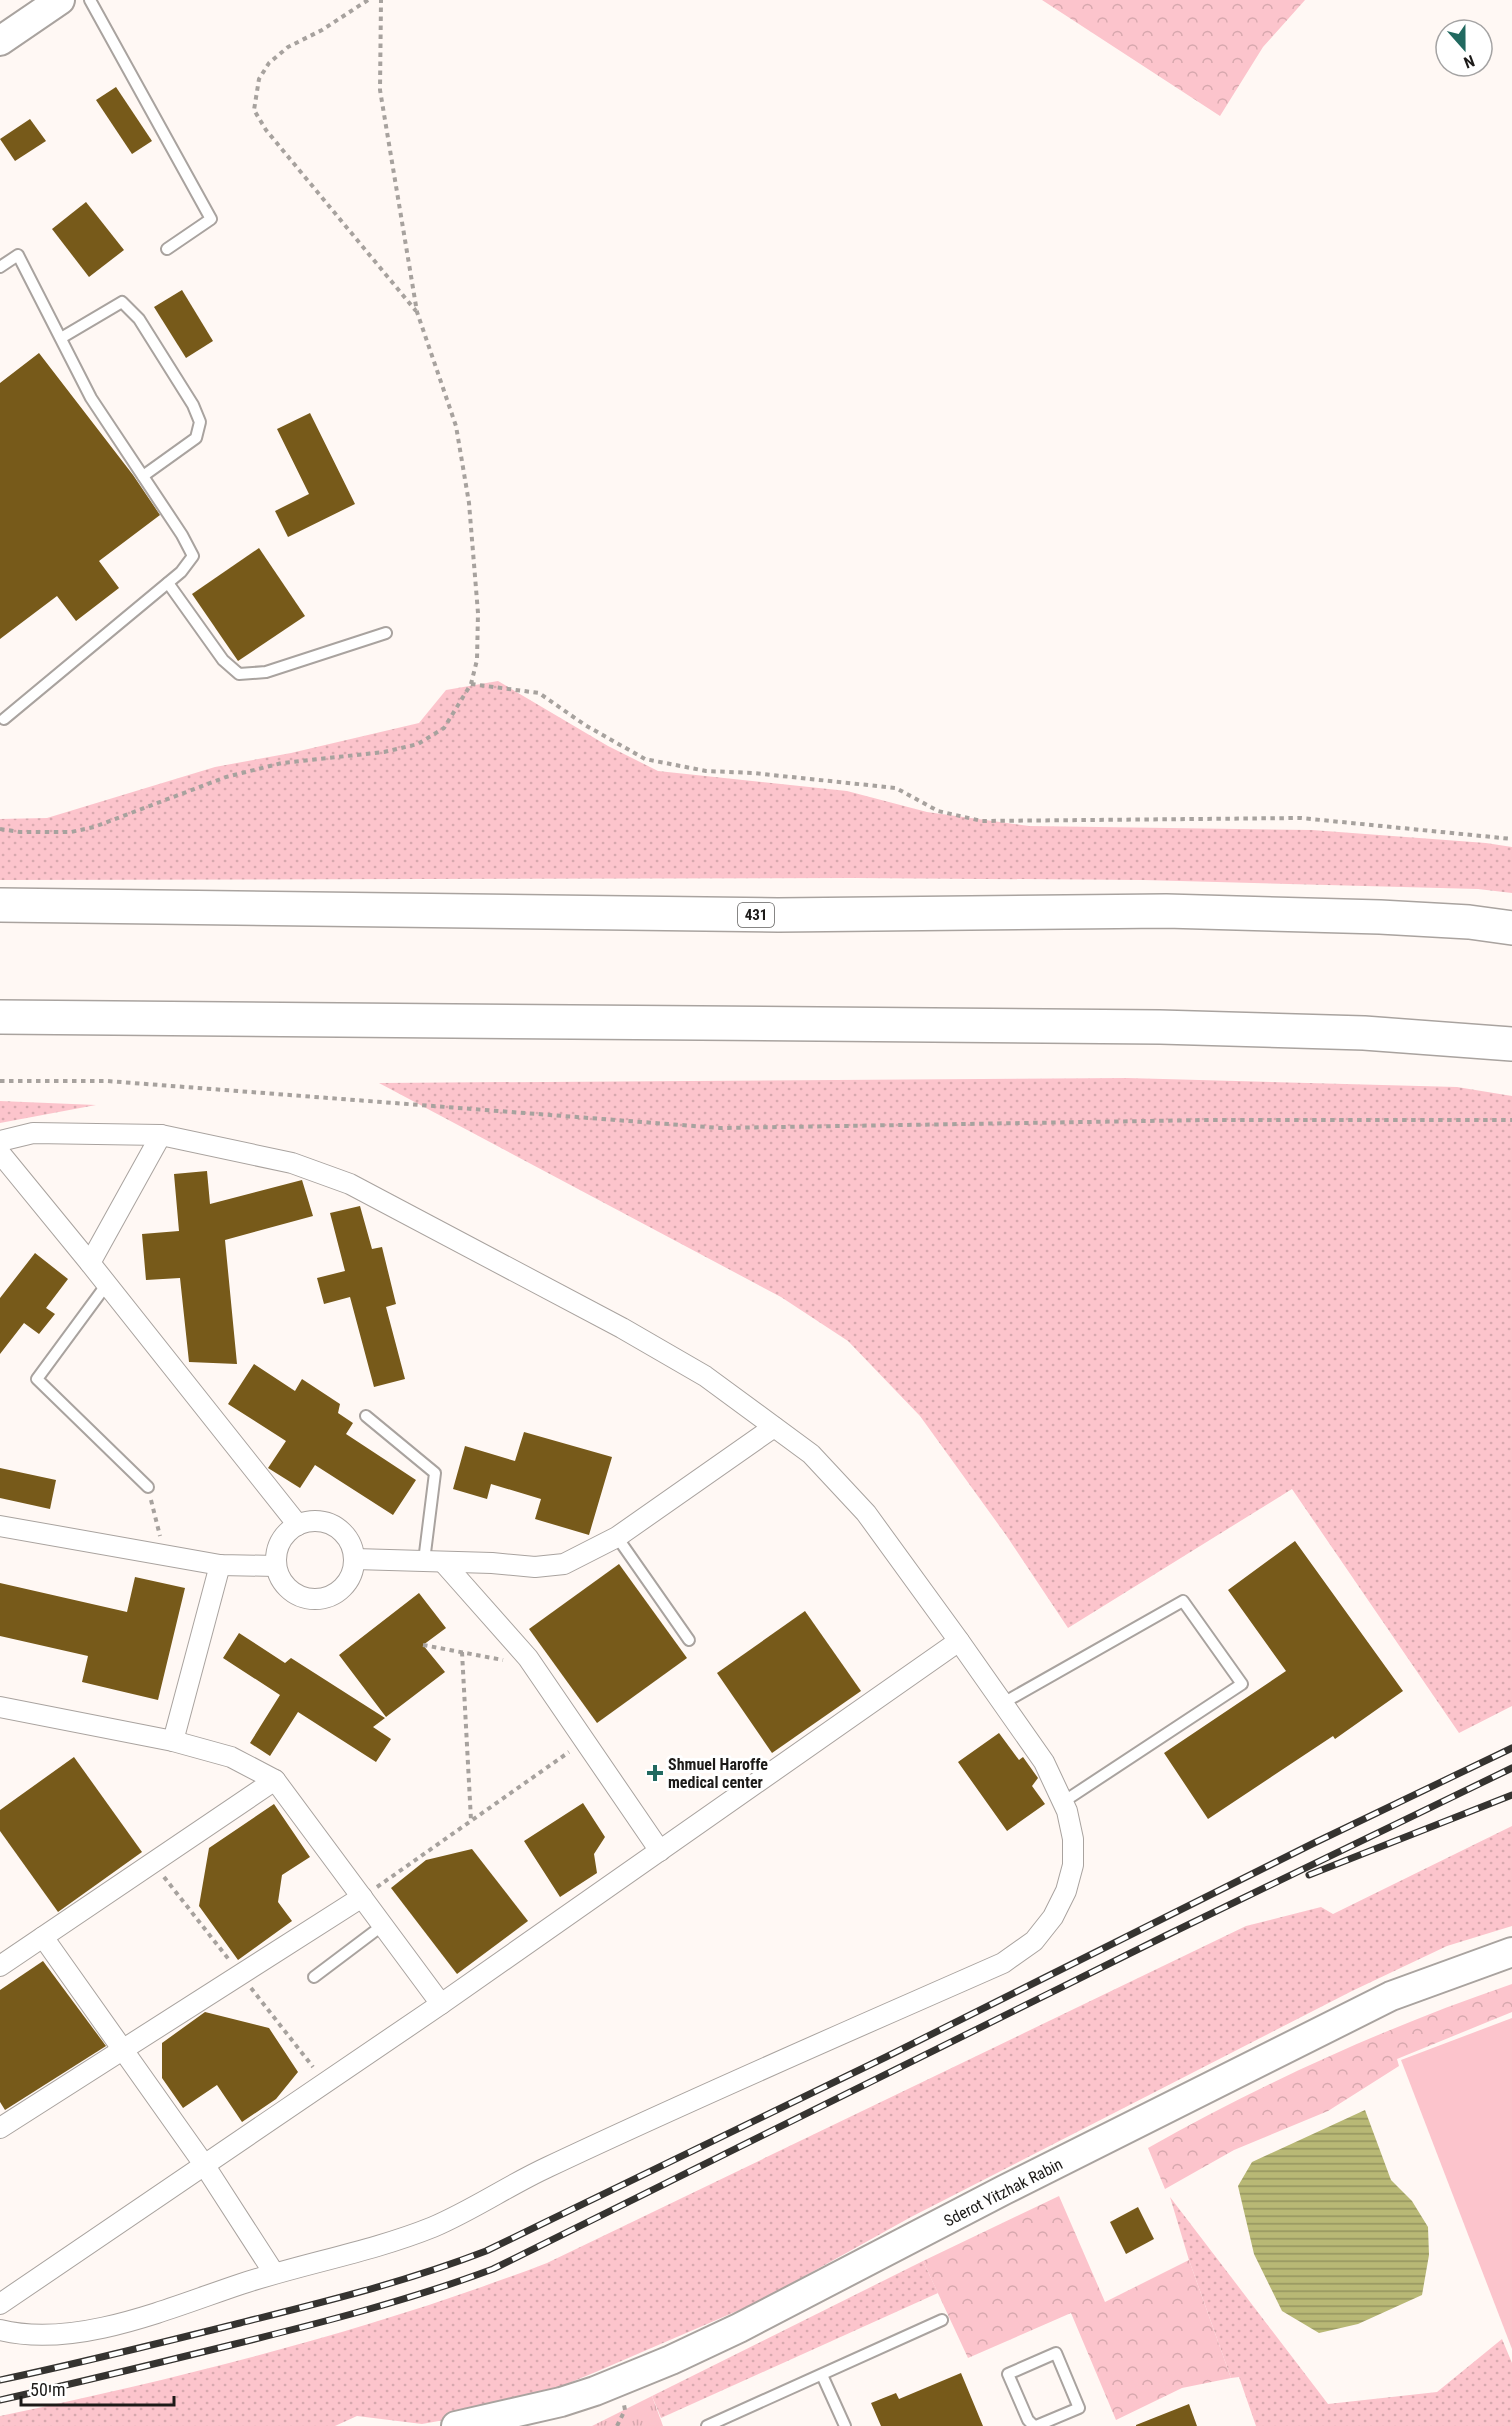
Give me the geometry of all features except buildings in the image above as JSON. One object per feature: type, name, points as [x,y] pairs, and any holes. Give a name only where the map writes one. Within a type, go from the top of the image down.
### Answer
[{"type":"highway","name":"431","points":[[0,905],[778,915],[1166,911],[1380,917],[1469,922],[1512,928]]},
{"type":"highway","points":[[0,1017],[1160,1027],[1364,1033],[1512,1044]]},
{"type":"main road","points":[[0,41],[60,0]]},
{"type":"main road","name":"Sderot Yitzhak Rabin","points":[[456,2426],[485,2423],[561,2402],[595,2391],[698,2348],[1391,1996],[1512,1953]]},
{"type":"street","points":[[0,1141],[33,1132],[161,1135],[292,1163],[350,1184],[622,1328],[705,1376],[811,1454],[866,1513],[1044,1762],[1063,1802],[1073,1839],[1073,1865],[1066,1891],[1053,1917],[1034,1941],[1003,1963],[547,2168],[434,2226],[370,2249],[274,2273],[110,2327],[50,2334],[15,2334],[0,2330]]},
{"type":"street","points":[[90,1263],[161,1135]]},
{"type":"street","points":[[0,1154],[107,1284],[298,1525]]},
{"type":"street","points":[[355,1559],[492,1563],[535,1567],[564,1564],[617,1538],[774,1427]]},
{"type":"street","points":[[310,1521],[323,1521],[335,1526],[345,1534],[352,1546],[355,1559],[353,1572],[347,1584],[337,1593],[325,1599],[312,1600],[293,1593],[280,1578],[276,1566],[276,1554],[280,1542],[298,1525],[310,1521]]},
{"type":"street","points":[[0,1526],[220,1565],[276,1566]]},
{"type":"street","points":[[443,1562],[534,1666],[660,1851]]},
{"type":"street","points":[[173,1741],[220,1565]]},
{"type":"street","points":[[0,2304],[203,2163],[441,2004],[959,1641]]},
{"type":"street","points":[[0,1707],[173,1741],[231,1757],[275,1780],[441,2004]]},
{"type":"street","points":[[0,1966],[275,1780]]},
{"type":"street","points":[[0,2128],[362,1897]]},
{"type":"street","points":[[43,1938],[203,2163],[274,2273]]},
{"type":"lane","points":[[90,0],[211,219],[167,249]]},
{"type":"lane","points":[[0,267],[18,255],[91,398],[193,556],[181,572],[4,719]]},
{"type":"lane","points":[[61,338],[122,302],[139,319],[193,405],[200,422],[196,438],[143,476]]},
{"type":"lane","points":[[168,583],[223,660],[239,674],[266,672],[386,633]]},
{"type":"lane","points":[[107,1284],[37,1379],[148,1487]]},
{"type":"lane","points":[[366,1416],[435,1473],[424,1562]]},
{"type":"lane","points":[[617,1538],[689,1640]]},
{"type":"lane","points":[[1003,1703],[1183,1601],[1242,1684],[1063,1802]]},
{"type":"lane","points":[[314,1977],[383,1925]]},
{"type":"lane","points":[[708,2426],[942,2320]]},
{"type":"lane","points":[[1056,2353],[1078,2408],[1035,2426],[1028,2420],[1008,2373],[1056,2353]]},
{"type":"lane","points":[[822,2375],[845,2426]]},
{"type":"path","points":[[368,0],[322,30],[288,46],[269,63],[259,79],[254,110],[266,129],[417,312]]},
{"type":"path","points":[[0,829],[20,832],[71,832],[94,827],[226,777],[282,763],[384,752],[418,744],[444,728],[471,684],[477,660],[478,613],[469,503],[456,426],[417,312],[380,90],[381,0]]},
{"type":"path","points":[[471,684],[539,693],[585,725],[645,759],[706,771],[753,773],[896,788],[938,811],[982,821],[1301,818],[1512,839]]},
{"type":"path","points":[[0,1081],[107,1081],[720,1128],[1207,1120],[1512,1120]]},
{"type":"path","points":[[148,1487],[165,1556]]},
{"type":"path","points":[[423,1645],[534,1666]]},
{"type":"path","points":[[462,1652],[471,1820]]},
{"type":"path","points":[[362,1897],[585,1741]]},
{"type":"green space","points":[[1042,0],[1305,0],[1263,47],[1220,116]]},
{"type":"green space","points":[[498,681],[608,746],[658,771],[847,791],[927,812],[1029,826],[1312,830],[1486,843],[1512,847],[1512,893],[1478,889],[1143,880],[855,878],[0,880],[0,819],[47,818],[215,767],[291,753],[419,723],[446,690]]},
{"type":"green space","points":[[1127,1078],[1457,1087],[1512,1096],[1512,1706],[1459,1733],[1292,1489],[1068,1628],[1006,1535],[920,1416],[848,1341],[781,1297],[379,1083]]},
{"type":"green space","points":[[0,1101],[96,1105],[0,1123]]},
{"type":"green space","points":[[1512,1826],[1512,1926],[1447,1946],[1352,1991],[911,2217],[758,2302],[506,2409],[422,2424],[357,2416],[335,2426],[0,2426],[0,2416],[208,2368],[345,2331],[547,2263],[1246,1926],[1321,1907],[1333,1914]]},
{"type":"green space","points":[[1512,1984],[1512,2012],[1397,2059],[1399,2066],[1328,2111],[1234,2150],[1165,2189],[1148,2148],[1236,2101],[1326,2058],[1418,2019]]},
{"type":"green space","points":[[1512,2018],[1512,2349],[1401,2060]]},
{"type":"green space","points":[[1059,2196],[1105,2302],[1189,2260],[1231,2378],[1182,2388],[1116,2420],[1071,2313],[968,2358],[923,2261]]},
{"type":"green space","points":[[1170,2197],[1328,2404],[1437,2392],[1502,2339],[1512,2363],[1512,2426],[1256,2426],[1239,2377],[1231,2378],[1189,2260]]},
{"type":"green space","points":[[923,2261],[938,2293],[661,2418],[652,2396]]},
{"type":"green space","points":[[652,2396],[663,2426],[592,2426]]},
{"type":"shaded area","points":[[1365,2110],[1391,2180],[1412,2201],[1428,2227],[1429,2255],[1422,2295],[1358,2324],[1319,2333],[1282,2311],[1254,2254],[1238,2186],[1252,2162]]},
{"type":"railway","points":[[0,2380],[120,2353],[333,2299],[395,2282],[486,2251],[886,2057],[1312,1844],[1512,1748]]},
{"type":"railway","points":[[0,2400],[330,2320],[493,2269],[1165,1936],[1512,1768]]},
{"type":"railway","points":[[1309,1875],[1512,1795]]},
{"type":"place","name":"Shmuel Haroffe medical center","points":[[655,1773]]}]
